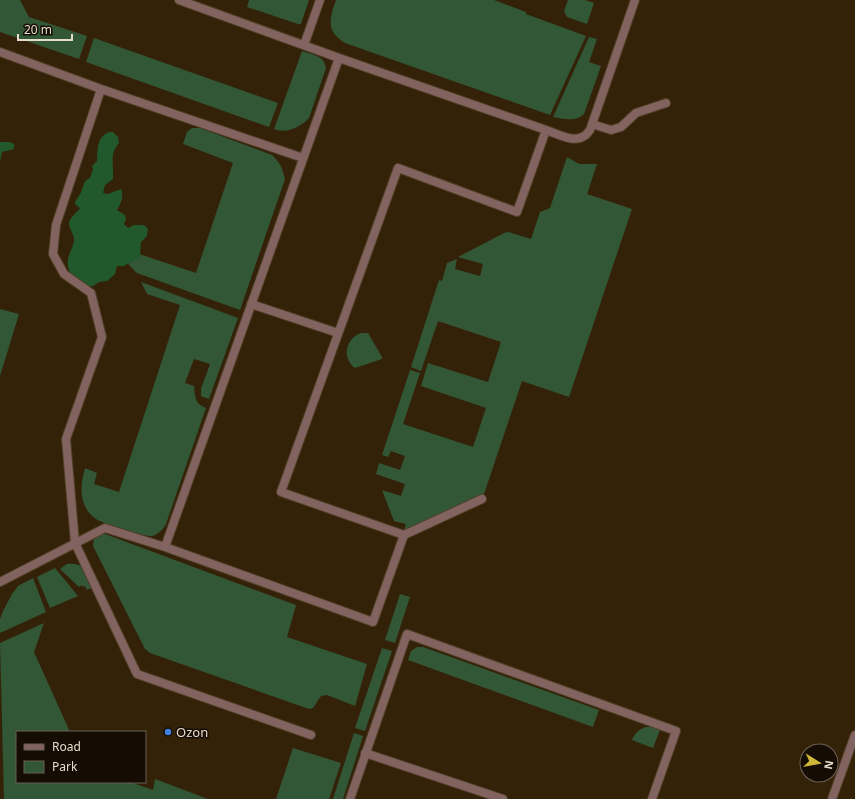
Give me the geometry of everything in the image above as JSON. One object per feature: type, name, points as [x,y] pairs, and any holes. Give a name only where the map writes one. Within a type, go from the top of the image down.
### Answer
[{"type":"street","points":[[179,0],[339,58],[574,139],[580,139],[586,136],[592,124],[635,0]]},
{"type":"street","points":[[304,45],[320,0]]},
{"type":"street","points":[[0,52],[101,89],[303,158]]},
{"type":"street","points":[[165,547],[339,58]]},
{"type":"street","points":[[101,89],[56,225],[53,254],[64,274],[91,293],[102,337],[66,439],[75,543],[137,674],[311,735]]},
{"type":"street","points":[[592,124],[611,130],[620,127],[636,113],[666,102]]},
{"type":"street","points":[[482,499],[404,535],[281,492],[398,168],[518,212],[546,130]]},
{"type":"street","points":[[251,304],[338,333]]},
{"type":"street","points":[[0,582],[105,528],[165,547],[373,622],[404,535]]},
{"type":"street","points":[[350,799],[407,634],[676,731],[652,799]]},
{"type":"street","points":[[832,799],[855,736]]},
{"type":"street","points":[[365,753],[503,799]]},
{"type":"green space","points":[[0,0],[20,0],[29,17],[87,36],[79,59],[0,32]]},
{"type":"green space","points":[[249,0],[309,0],[301,24],[298,24],[247,7]]},
{"type":"green space","points":[[336,0],[494,0],[526,12],[526,14],[586,36],[550,115],[345,43],[339,39],[332,29],[331,19]]},
{"type":"green space","points":[[568,0],[585,0],[594,3],[587,24],[567,17],[564,11]]},
{"type":"green space","points":[[589,37],[597,39],[589,62],[601,66],[584,114],[581,117],[573,119],[553,117]]},
{"type":"green space","points":[[94,38],[278,103],[269,127],[86,62]]},
{"type":"green space","points":[[302,51],[323,60],[326,68],[309,118],[293,129],[283,131],[274,129]]},
{"type":"green space","points":[[192,128],[200,128],[272,155],[279,163],[284,175],[285,179],[240,310],[137,273],[129,265],[127,250],[196,273],[233,163],[183,144],[187,132]]},
{"type":"green space","points":[[113,132],[118,137],[119,143],[113,156],[113,179],[105,185],[103,193],[108,194],[121,189],[122,200],[117,210],[125,215],[126,219],[124,224],[128,228],[134,225],[144,225],[148,229],[147,236],[141,242],[140,257],[124,266],[117,266],[115,274],[107,281],[99,282],[93,286],[87,286],[70,275],[68,261],[74,241],[69,223],[80,208],[75,204],[75,202],[85,182],[90,178],[93,169],[92,166],[97,161],[100,140],[105,134]]},
{"type":"green space","points":[[0,142],[10,142],[14,144],[14,149],[2,152],[0,162]]},
{"type":"green space","points":[[567,157],[579,164],[597,164],[587,194],[632,209],[569,397],[522,381],[484,494],[404,531],[406,524],[394,521],[382,490],[401,496],[405,484],[376,474],[379,463],[400,470],[405,456],[391,451],[388,457],[382,455],[410,370],[420,373],[403,424],[473,447],[486,408],[421,386],[428,363],[488,382],[501,342],[438,321],[421,371],[411,367],[439,280],[442,281],[447,263],[457,259],[455,269],[480,276],[483,264],[458,257],[504,233],[508,232],[531,239],[540,212],[550,208]]},
{"type":"green space","points":[[141,282],[238,318],[209,399],[201,396],[201,389],[210,364],[194,359],[185,383],[194,386],[195,397],[202,406],[206,408],[166,524],[160,532],[152,536],[124,530],[96,519],[84,505],[82,495],[82,479],[85,468],[97,473],[94,484],[119,492],[180,305],[147,294]]},
{"type":"green space","points":[[0,309],[19,314],[0,376]]},
{"type":"green space","points":[[361,333],[368,333],[382,359],[355,368],[348,359],[347,349],[352,339]]},
{"type":"green space","points":[[101,534],[105,534],[296,605],[287,637],[367,664],[355,706],[327,695],[321,696],[313,708],[309,709],[150,653],[145,649],[93,546],[94,538]]},
{"type":"green space","points":[[67,564],[78,565],[81,567],[86,573],[93,587],[87,590],[85,586],[83,587],[82,585],[79,587],[60,569]]},
{"type":"green space","points":[[55,568],[78,596],[50,608],[37,577]]},
{"type":"green space","points":[[33,578],[46,612],[0,633],[0,619],[12,594],[18,586]]},
{"type":"green space","points":[[400,594],[410,597],[395,643],[385,640]]},
{"type":"green space","points":[[44,623],[34,652],[70,731],[16,731],[16,783],[133,783],[153,790],[155,779],[208,799],[4,799],[0,643]]},
{"type":"green space","points":[[417,647],[423,647],[599,710],[593,727],[408,660],[411,651]]},
{"type":"green space","points":[[382,648],[392,651],[365,731],[355,728]]},
{"type":"green space","points":[[646,727],[652,727],[660,730],[653,748],[632,740],[634,735]]},
{"type":"green space","points":[[354,733],[363,736],[343,799],[333,799]]},
{"type":"green space","points":[[293,748],[341,763],[329,799],[276,799]]},
{"type":"place","name":"Ozon","points":[[168,732]]}]
